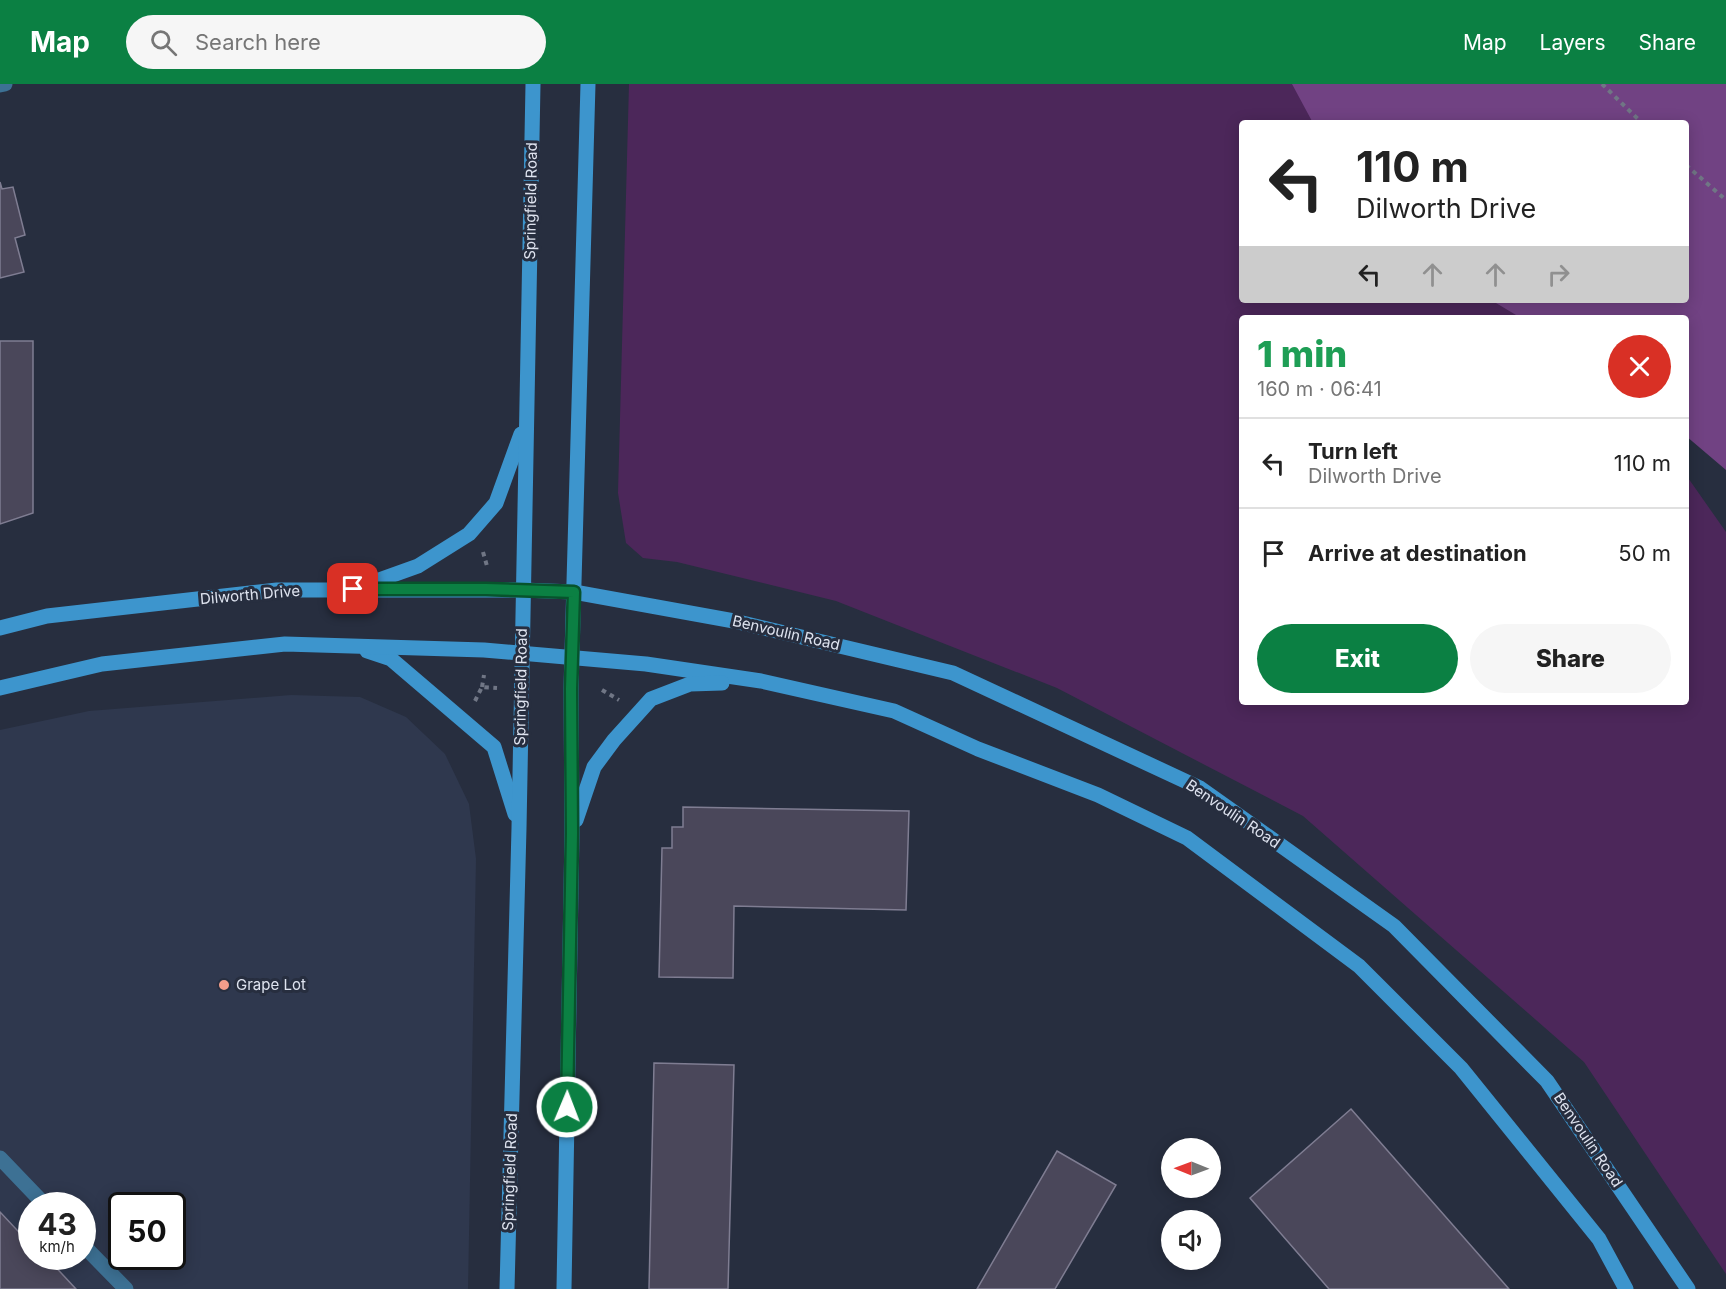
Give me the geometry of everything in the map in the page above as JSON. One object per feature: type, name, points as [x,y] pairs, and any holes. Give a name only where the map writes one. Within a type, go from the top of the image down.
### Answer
[{"type":"main road","name":"Springfield Road","points":[[507,1289],[519,828],[533,84]]},
{"type":"main road","points":[[564,1289],[572,833],[572,658],[588,84]]},
{"type":"main road","points":[[353,589],[418,566],[469,534],[496,503],[526,420]]},
{"type":"main road","name":"Dilworth Drive","points":[[0,628],[47,616],[277,590],[574,592]]},
{"type":"main road","name":"Benvoulin Road","points":[[574,592],[734,621],[953,673],[1200,788],[1394,926],[1547,1081],[1688,1289]]},
{"type":"main road","points":[[0,688],[102,664],[285,644],[521,653],[646,664],[761,681],[894,711],[978,749],[1098,795],[1187,838],[1359,966],[1461,1068],[1599,1239],[1626,1289]]},
{"type":"main road","points":[[353,646],[391,659],[494,747],[519,828]]},
{"type":"main road","points":[[572,833],[594,767],[614,740],[651,699],[690,684],[761,681]]},
{"type":"street","points":[[0,85],[5,84]]},
{"type":"street","points":[[0,1158],[33,1192]]},
{"type":"street","points":[[96,1258],[126,1289]]},
{"type":"path","points":[[1602,84],[1639,120]]},
{"type":"path","points":[[1689,168],[1726,200]]},
{"type":"path","points":[[473,707],[482,687],[484,675]]},
{"type":"path","points":[[482,687],[497,688]]},
{"type":"path","points":[[602,690],[614,695],[623,704]]},
{"type":"shaded area","points":[[629,84],[1340,84],[1379,120],[1239,120],[1239,303],[1566,303],[1574,315],[1239,315],[1239,705],[1689,705],[1689,479],[1726,532],[1726,1274],[1584,1062],[1303,816],[1057,688],[836,601],[677,562],[643,558],[626,543],[618,493]]},
{"type":"shaded area","points":[[1292,84],[1726,84],[1726,470],[1689,439],[1689,315],[1516,315],[1496,303],[1689,303],[1689,120],[1311,120]]},
{"type":"shaded area","name":"Grape Lot","points":[[291,695],[360,697],[406,717],[445,754],[469,804],[476,859],[468,1289],[0,1289],[0,730],[89,711]]},
{"type":"building","points":[[0,182],[2,189],[13,187],[25,235],[15,238],[24,272],[0,278]]},
{"type":"building","points":[[0,341],[33,341],[33,513],[0,524]]},
{"type":"building","points":[[683,807],[909,811],[906,910],[734,906],[733,978],[659,977],[662,848],[672,848],[672,827],[683,827]]},
{"type":"building","points":[[654,1063],[734,1065],[728,1289],[649,1289]]},
{"type":"building","points":[[1351,1109],[1509,1289],[1329,1289],[1250,1198]]},
{"type":"building","points":[[1057,1151],[1116,1185],[1055,1289],[977,1289]]},
{"type":"building","points":[[0,1212],[18,1231],[18,1270],[58,1270],[76,1289],[0,1289]]},
{"type":"place","name":"Grape Lot","points":[[224,985]]},
{"type":"route","points":[[353,589],[486,589],[574,592],[567,1107]]}]
